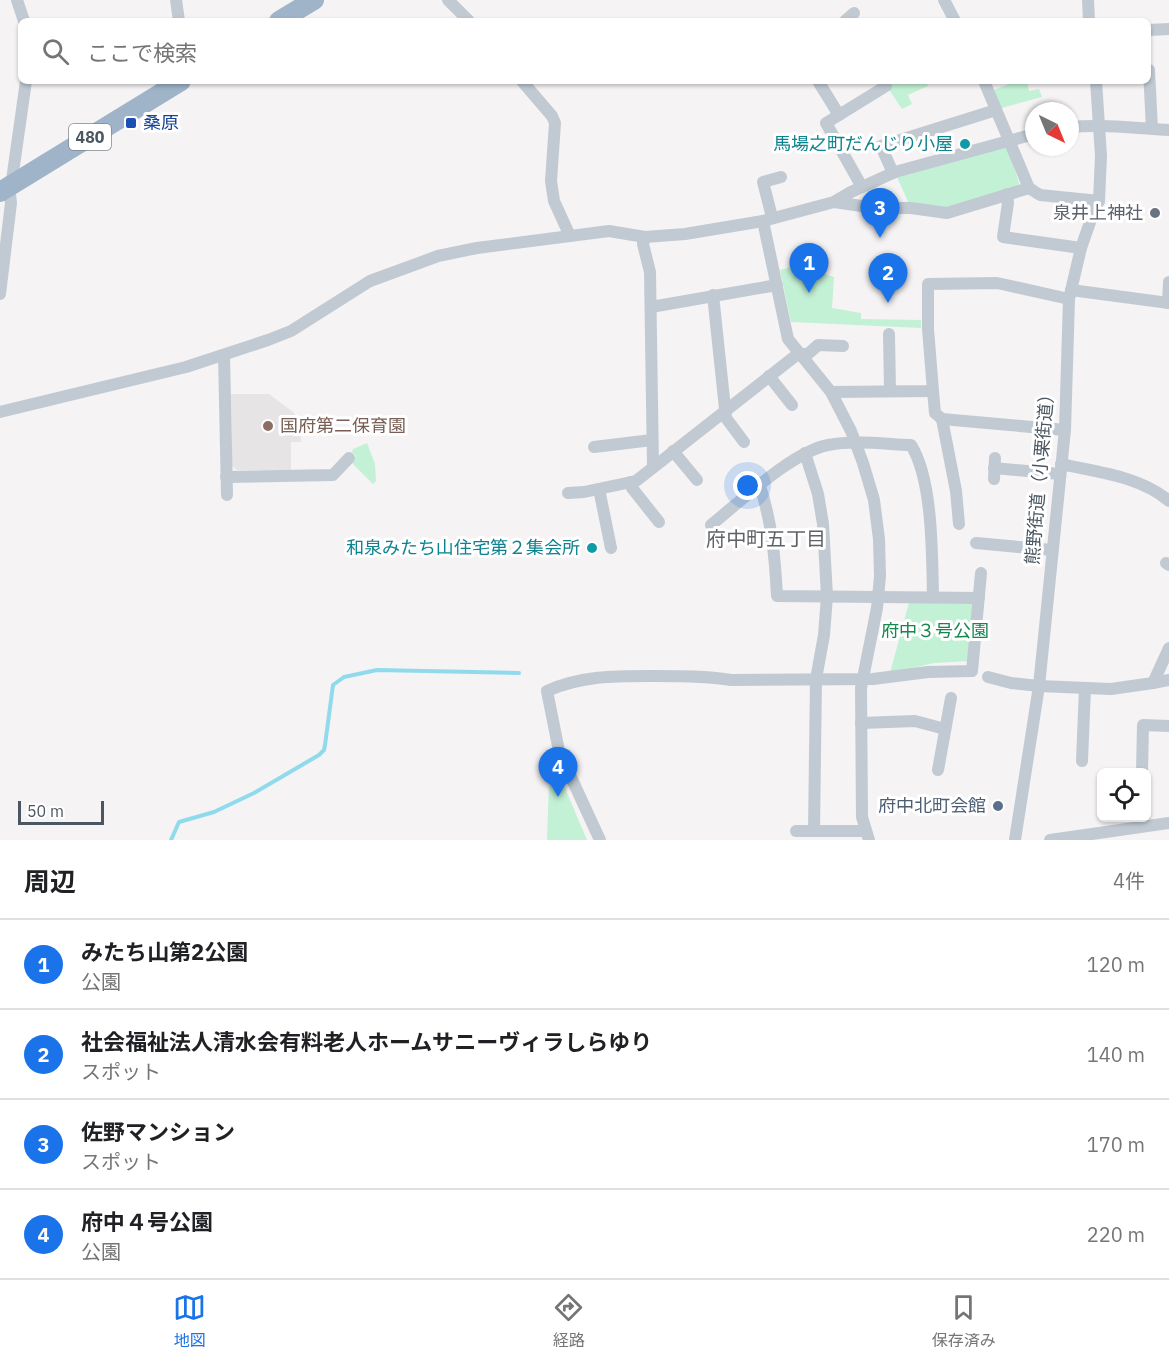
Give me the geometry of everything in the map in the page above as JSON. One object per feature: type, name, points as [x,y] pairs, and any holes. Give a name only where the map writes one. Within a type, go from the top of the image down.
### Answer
[{"type":"highway","points":[[284,18],[314,0]]},
{"type":"highway","name":"480","points":[[6,188],[176,84]]},
{"type":"street","points":[[17,0],[23,18]]},
{"type":"street","points":[[177,0],[179,18]]},
{"type":"street","points":[[448,0],[466,18]]},
{"type":"street","points":[[944,0],[953,18]]},
{"type":"street","points":[[1088,0],[1089,18]]},
{"type":"street","points":[[1151,30],[1169,29]]},
{"type":"street","points":[[1152,129],[1153,78]]},
{"type":"street","points":[[0,294],[6,188],[26,84]]},
{"type":"street","points":[[525,84],[552,116],[555,123],[551,181],[554,201],[570,236]]},
{"type":"street","points":[[820,84],[839,114]]},
{"type":"street","points":[[862,187],[826,123],[886,86],[885,84]]},
{"type":"street","points":[[985,84],[1029,189],[1040,195],[1071,196],[1099,201]]},
{"type":"street","name":"熊野街道（小栗街道）","points":[[1015,840],[1039,686],[1065,430],[1070,294],[1081,248],[1099,201],[1101,156],[1096,84]]},
{"type":"street","points":[[893,173],[881,146],[996,111]]},
{"type":"street","points":[[1079,127],[1169,130]]},
{"type":"street","points":[[0,412],[186,368],[291,331],[370,281],[421,261],[477,248],[609,231],[645,237],[686,234],[768,219],[834,202],[893,173],[1025,137]]},
{"type":"street","points":[[781,177],[763,182],[777,285],[788,339],[831,392],[856,442],[873,500],[879,539],[880,576],[861,680],[862,817],[867,836],[796,831]]},
{"type":"street","points":[[834,202],[875,208],[911,208],[947,213],[1029,189]]},
{"type":"street","points":[[1007,194],[1008,203],[1003,237],[1081,248]]},
{"type":"street","points":[[645,237],[643,244],[650,272],[653,467]]},
{"type":"street","points":[[1065,430],[942,419],[935,413],[928,329],[928,284],[997,283],[1070,294],[1168,303],[1169,282]]},
{"type":"street","points":[[651,307],[777,285]]},
{"type":"street","points":[[713,295],[726,418],[744,442]]},
{"type":"street","points":[[889,334],[890,391]]},
{"type":"street","points":[[568,493],[636,481],[800,354],[808,354],[818,345],[843,346]]},
{"type":"street","points":[[224,355],[227,495]]},
{"type":"street","points":[[769,376],[792,405]]},
{"type":"street","points":[[831,392],[933,391]]},
{"type":"street","points":[[942,419],[956,491],[959,524]]},
{"type":"street","points":[[594,447],[652,440]]},
{"type":"street","points":[[711,525],[796,457],[805,453],[829,445],[856,442],[911,445],[917,454],[927,498],[932,540],[933,597]]},
{"type":"street","points":[[673,451],[697,480]]},
{"type":"street","points":[[805,453],[818,494],[823,524],[827,596],[824,635],[816,679],[814,831]]},
{"type":"street","points":[[226,477],[333,475],[349,458]]},
{"type":"street","points":[[994,469],[1091,469],[1157,490],[1169,501]]},
{"type":"street","points":[[631,482],[632,488],[659,522]]},
{"type":"street","points":[[760,486],[769,513],[774,543],[777,596],[979,598]]},
{"type":"street","points":[[599,489],[611,548]]},
{"type":"street","points":[[976,543],[992,550],[1052,550]]},
{"type":"street","points":[[600,840],[559,751],[547,691],[566,683],[603,675],[708,676],[731,680],[861,680],[928,672],[972,671],[981,573]]},
{"type":"street","points":[[1153,683],[1169,648]]},
{"type":"street","points":[[988,677],[1011,684],[1111,689],[1169,680]]},
{"type":"street","points":[[1082,761],[1077,740],[1085,688]]},
{"type":"street","points":[[935,762],[951,698]]},
{"type":"street","points":[[861,723],[915,721],[926,718],[945,729]]},
{"type":"street","points":[[1142,768],[1143,725],[1169,726]]},
{"type":"street","points":[[1058,839],[1117,835],[1140,822],[1169,823]]},
{"type":"shaded area","name":"国府第二保育園","points":[[231,394],[269,394],[293,412],[310,434],[301,434],[301,442],[291,442],[291,470],[237,470],[232,466]]},
{"type":"green space","points":[[888,84],[927,84],[928,86],[908,95],[912,104],[902,109],[888,88]]},
{"type":"green space","points":[[1009,84],[1028,84],[1029,91],[1039,89],[1042,97],[998,109],[991,91]]},
{"type":"green space","points":[[1006,143],[1020,186],[949,208],[909,204],[897,177]]},
{"type":"green space","points":[[818,260],[822,273],[834,277],[832,308],[861,313],[861,319],[921,320],[921,328],[791,322],[780,270]]},
{"type":"green space","points":[[367,443],[375,464],[376,481],[373,484],[351,462],[356,456],[352,452],[353,449]]},
{"type":"green space","name":"府中３号公園","points":[[910,599],[977,600],[970,661],[934,663],[890,673]]},
{"type":"green space","points":[[550,753],[587,840],[547,840]]},
{"type":"waterway","points":[[171,840],[179,822],[214,812],[254,793],[319,755],[324,750],[333,685],[344,677],[377,670],[519,673]]},
{"type":"place","name":"桑原","points":[[131,123]]},
{"type":"place","name":"馬場之町だんじり小屋","points":[[965,144]]},
{"type":"place","name":"泉井上神社","points":[[1155,213]]},
{"type":"place","name":"佐野マンション","points":[[880,238]]},
{"type":"place","name":"みたち山第2公園","points":[[809,293]]},
{"type":"place","name":"社会福祉法人清水会有料老人ホームサニーヴィラしらゆり","points":[[888,303]]},
{"type":"place","name":"国府第二保育園","points":[[268,426]]},
{"type":"place","name":"和泉みたち山住宅第２集会所","points":[[592,548]]},
{"type":"place","name":"府中４号公園","points":[[558,797]]},
{"type":"place","name":"府中北町会館","points":[[998,806]]},
{"type":"district","name":"府中町五丁目","points":[[766,539]]}]
